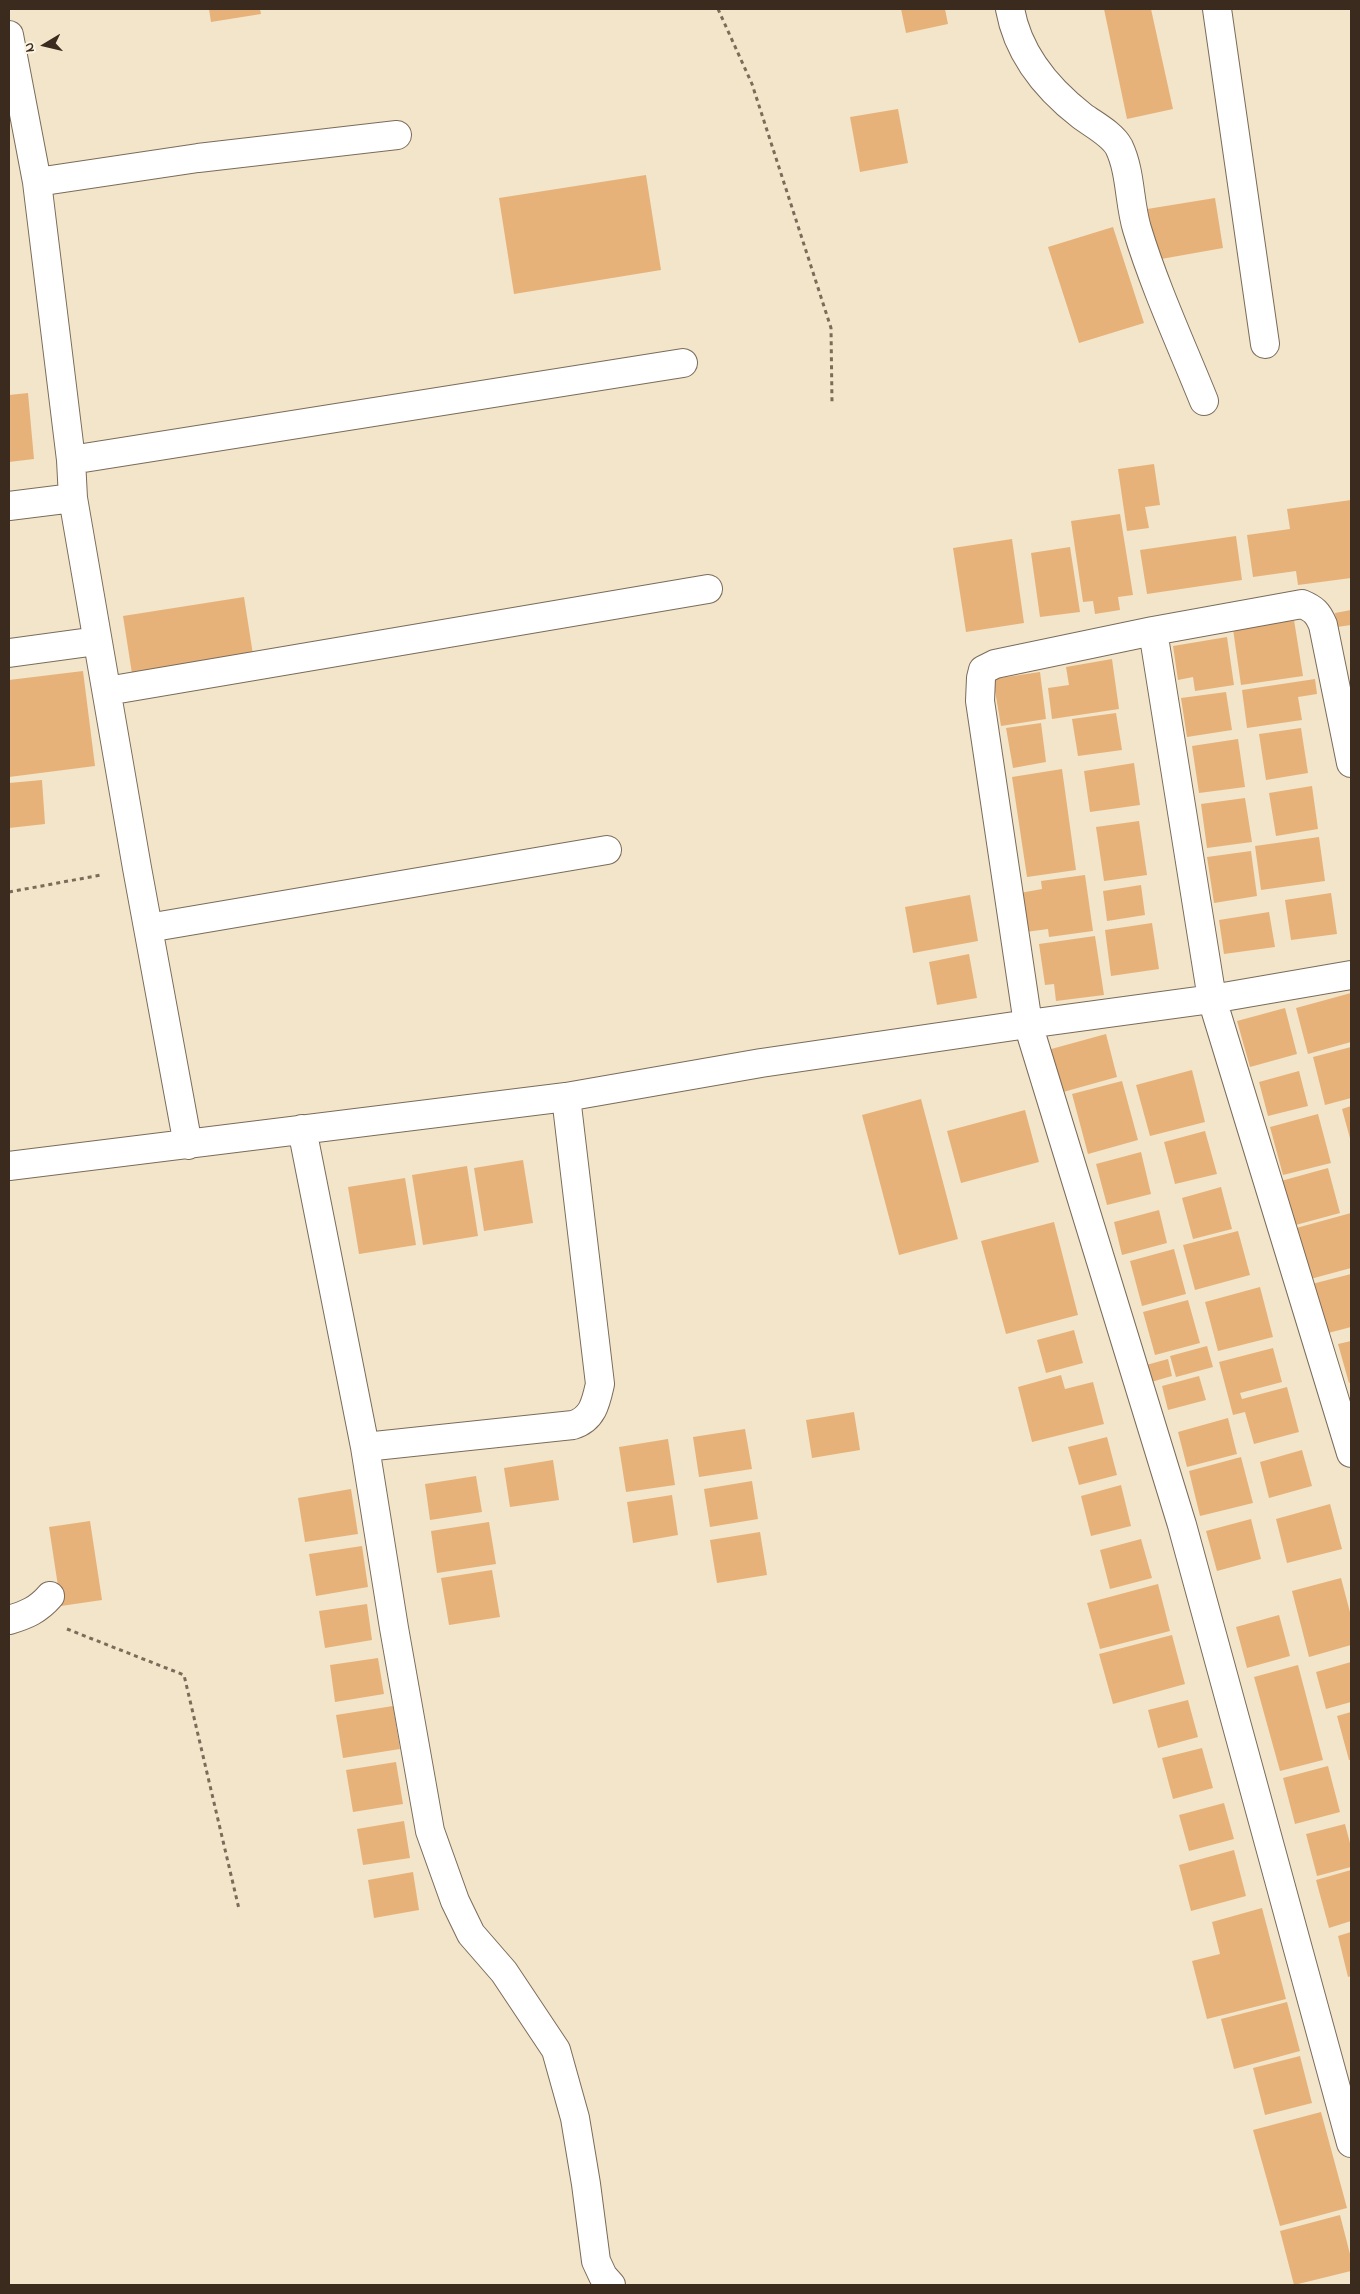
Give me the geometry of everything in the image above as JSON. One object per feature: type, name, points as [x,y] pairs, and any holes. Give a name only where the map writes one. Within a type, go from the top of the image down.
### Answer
[{"type":"street","points":[[1010,9],[1013,26],[1023,51],[1053,92],[1106,134],[1119,147],[1124,163],[1135,224],[1146,260],[1204,401]]},
{"type":"street","points":[[1217,9],[1265,344]]},
{"type":"street","points":[[9,35],[37,182],[71,460],[73,498],[137,868],[188,1145]]},
{"type":"street","points":[[37,182],[198,158],[397,135]]},
{"type":"street","points":[[71,460],[683,363]]},
{"type":"street","points":[[9,506],[73,498]]},
{"type":"street","points":[[107,691],[708,589]]},
{"type":"street","points":[[1351,764],[1323,625],[1319,614],[1313,608],[1302,604],[1153,631],[996,664],[984,670],[981,678],[980,701],[1028,1024],[1182,1525],[1351,2143]]},
{"type":"street","points":[[1153,631],[1212,999],[1351,1454]]},
{"type":"street","points":[[9,653],[97,641]]},
{"type":"street","points":[[148,928],[607,850]]},
{"type":"street","points":[[9,1166],[566,1097],[761,1063],[1212,999],[1351,975]]},
{"type":"street","points":[[365,1447],[573,1425],[584,1421],[592,1411],[600,1384],[566,1097]]},
{"type":"street","points":[[302,1129],[365,1447],[394,1628],[430,1831],[455,1901],[471,1934],[504,1972],[556,2050],[575,2118],[596,2261],[603,2276],[610,2285]]},
{"type":"street","points":[[19,1617],[42,1605],[50,1596]]},
{"type":"path","points":[[718,9],[752,84],[831,328],[832,402]]},
{"type":"path","points":[[9,892],[137,868]]},
{"type":"path","points":[[19,1617],[184,1675],[239,1909]]},
{"type":"building","points":[[209,9],[260,9],[261,14],[211,22]]},
{"type":"building","points":[[901,9],[945,9],[948,24],[906,33]]},
{"type":"building","points":[[1104,9],[1151,9],[1173,109],[1127,119]]},
{"type":"building","points":[[898,109],[908,163],[860,172],[850,117]]},
{"type":"building","points":[[646,175],[661,270],[514,294],[499,198]]},
{"type":"building","points":[[1215,198],[1223,248],[1150,261],[1141,210]]},
{"type":"building","points":[[1113,227],[1144,323],[1079,343],[1048,247]]},
{"type":"building","points":[[28,393],[34,459],[9,462],[9,395]]},
{"type":"building","points":[[1154,464],[1160,505],[1145,507],[1149,528],[1127,531],[1118,469]]},
{"type":"building","points":[[1351,500],[1351,578],[1298,585],[1296,571],[1253,577],[1247,535],[1290,529],[1287,509]]},
{"type":"building","points":[[1120,514],[1133,595],[1118,597],[1120,610],[1095,614],[1093,601],[1083,602],[1071,521]]},
{"type":"building","points":[[1236,536],[1242,580],[1147,594],[1140,550]]},
{"type":"building","points":[[1012,539],[1024,623],[966,632],[953,548]]},
{"type":"building","points":[[1070,547],[1080,612],[1040,617],[1031,553]]},
{"type":"building","points":[[244,597],[254,661],[133,680],[123,616]]},
{"type":"building","points":[[1351,610],[1351,625],[1337,627],[1335,613]]},
{"type":"building","points":[[1294,620],[1303,676],[1241,685],[1233,629]]},
{"type":"building","points":[[1227,637],[1234,685],[1195,691],[1193,677],[1178,680],[1173,646]]},
{"type":"building","points":[[1112,659],[1119,709],[1052,719],[1048,688],[1069,685],[1066,667]]},
{"type":"building","points":[[83,671],[95,766],[9,777],[9,680]]},
{"type":"building","points":[[1040,672],[1046,719],[1001,726],[993,679]]},
{"type":"building","points":[[1315,679],[1317,694],[1298,697],[1302,720],[1247,728],[1242,690]]},
{"type":"building","points":[[1226,692],[1232,730],[1187,737],[1181,698]]},
{"type":"building","points":[[1116,713],[1122,750],[1078,756],[1072,719]]},
{"type":"building","points":[[1041,723],[1046,762],[1013,768],[1006,728]]},
{"type":"building","points":[[1301,728],[1308,773],[1266,780],[1259,734]]},
{"type":"building","points":[[1238,739],[1245,787],[1199,793],[1192,746]]},
{"type":"building","points":[[1134,763],[1140,805],[1090,812],[1084,771]]},
{"type":"building","points":[[1062,769],[1076,870],[1027,877],[1012,777]]},
{"type":"building","points":[[42,780],[45,824],[9,828],[9,783]]},
{"type":"building","points":[[1312,786],[1318,829],[1276,836],[1269,793]]},
{"type":"building","points":[[1245,798],[1252,842],[1207,848],[1201,804]]},
{"type":"building","points":[[1139,821],[1147,875],[1104,881],[1096,827]]},
{"type":"building","points":[[1319,837],[1325,881],[1261,890],[1255,846]]},
{"type":"building","points":[[1251,851],[1257,896],[1214,903],[1207,857]]},
{"type":"building","points":[[1085,875],[1093,931],[1049,937],[1048,929],[1026,932],[1020,893],[1042,889],[1041,881]]},
{"type":"building","points":[[1141,885],[1145,915],[1107,921],[1103,891]]},
{"type":"building","points":[[1331,893],[1337,934],[1291,940],[1285,900]]},
{"type":"building","points":[[970,895],[978,941],[913,953],[905,907]]},
{"type":"building","points":[[1269,912],[1275,947],[1224,954],[1219,920]]},
{"type":"building","points":[[1152,923],[1159,969],[1111,976],[1105,930]]},
{"type":"building","points":[[1095,936],[1104,995],[1056,1001],[1054,984],[1045,985],[1039,944]]},
{"type":"building","points":[[969,954],[977,998],[937,1005],[929,962]]},
{"type":"building","points":[[1351,993],[1351,1042],[1308,1054],[1296,1008]]},
{"type":"building","points":[[1285,1008],[1297,1054],[1250,1067],[1237,1021]]},
{"type":"building","points":[[1106,1034],[1117,1077],[1056,1094],[1044,1051]]},
{"type":"building","points":[[1351,1047],[1351,1098],[1325,1105],[1313,1057]]},
{"type":"building","points":[[1192,1070],[1205,1122],[1150,1136],[1136,1085]]},
{"type":"building","points":[[1299,1071],[1308,1106],[1268,1116],[1259,1082]]},
{"type":"building","points":[[1122,1081],[1138,1140],[1088,1154],[1072,1094]]},
{"type":"building","points":[[921,1099],[958,1239],[899,1255],[862,1115]]},
{"type":"building","points":[[1351,1106],[1351,1142],[1342,1109]]},
{"type":"building","points":[[1025,1110],[1039,1162],[961,1183],[947,1131]]},
{"type":"building","points":[[1318,1114],[1331,1163],[1283,1175],[1270,1127]]},
{"type":"building","points":[[1205,1131],[1217,1174],[1175,1184],[1164,1142]]},
{"type":"building","points":[[1141,1152],[1151,1194],[1107,1205],[1096,1164]]},
{"type":"building","points":[[523,1160],[533,1223],[484,1231],[474,1168]]},
{"type":"building","points":[[467,1166],[478,1236],[423,1245],[412,1175]]},
{"type":"building","points":[[1328,1168],[1340,1213],[1292,1226],[1281,1181]]},
{"type":"building","points":[[405,1178],[416,1245],[359,1254],[348,1187]]},
{"type":"building","points":[[1221,1187],[1232,1229],[1193,1239],[1182,1198]]},
{"type":"building","points":[[1159,1210],[1167,1243],[1122,1255],[1114,1222]]},
{"type":"building","points":[[1351,1213],[1351,1268],[1303,1281],[1289,1230]]},
{"type":"building","points":[[1054,1222],[1078,1315],[1006,1334],[981,1241]]},
{"type":"building","points":[[1238,1231],[1250,1275],[1195,1290],[1183,1245]]},
{"type":"building","points":[[1174,1249],[1186,1294],[1142,1306],[1130,1261]]},
{"type":"building","points":[[1351,1274],[1351,1327],[1317,1336],[1304,1286]]},
{"type":"building","points":[[1260,1287],[1273,1337],[1218,1351],[1205,1302]]},
{"type":"building","points":[[1188,1300],[1200,1343],[1155,1355],[1143,1312]]},
{"type":"building","points":[[1074,1330],[1083,1363],[1046,1373],[1037,1340]]},
{"type":"building","points":[[1351,1341],[1351,1382],[1349,1383],[1338,1344]]},
{"type":"building","points":[[1207,1346],[1213,1367],[1176,1377],[1170,1356]]},
{"type":"building","points":[[1273,1348],[1282,1382],[1240,1393],[1242,1399],[1287,1387],[1299,1432],[1254,1444],[1245,1412],[1233,1415],[1219,1362]]},
{"type":"building","points":[[1168,1359],[1172,1376],[1144,1384],[1139,1367]]},
{"type":"building","points":[[1061,1375],[1065,1389],[1093,1382],[1104,1424],[1032,1442],[1018,1387]]},
{"type":"building","points":[[1199,1376],[1206,1400],[1168,1410],[1162,1386]]},
{"type":"building","points":[[854,1412],[860,1450],[812,1458],[806,1420]]},
{"type":"building","points":[[1228,1418],[1237,1454],[1187,1467],[1178,1432]]},
{"type":"building","points":[[745,1429],[752,1469],[699,1477],[693,1437]]},
{"type":"building","points":[[1107,1437],[1117,1475],[1079,1485],[1068,1447]]},
{"type":"building","points":[[668,1439],[675,1485],[626,1492],[619,1447]]},
{"type":"building","points":[[1302,1450],[1312,1486],[1269,1498],[1260,1462]]},
{"type":"building","points":[[1241,1457],[1253,1503],[1200,1516],[1189,1471]]},
{"type":"building","points":[[553,1460],[559,1500],[510,1507],[504,1468]]},
{"type":"building","points":[[476,1476],[482,1512],[430,1520],[425,1484]]},
{"type":"building","points":[[752,1481],[758,1519],[710,1527],[704,1489]]},
{"type":"building","points":[[1121,1485],[1131,1526],[1091,1536],[1081,1496]]},
{"type":"building","points":[[351,1489],[358,1534],[305,1542],[298,1498]]},
{"type":"building","points":[[672,1495],[678,1535],[633,1543],[627,1502]]},
{"type":"building","points":[[1330,1504],[1342,1549],[1287,1563],[1276,1519]]},
{"type":"building","points":[[1251,1519],[1261,1559],[1217,1571],[1206,1531]]},
{"type":"building","points":[[90,1521],[102,1600],[61,1606],[49,1527]]},
{"type":"building","points":[[489,1522],[496,1564],[437,1573],[431,1531]]},
{"type":"building","points":[[760,1532],[767,1575],[717,1583],[710,1540]]},
{"type":"building","points":[[1141,1539],[1152,1578],[1110,1589],[1100,1550]]},
{"type":"building","points":[[362,1546],[368,1587],[316,1596],[309,1554]]},
{"type":"building","points":[[492,1570],[500,1617],[449,1625],[441,1578]]},
{"type":"building","points":[[1341,1578],[1351,1616],[1351,1645],[1309,1657],[1292,1591]]},
{"type":"building","points":[[1158,1584],[1170,1631],[1100,1649],[1087,1603]]},
{"type":"building","points":[[367,1604],[372,1640],[325,1648],[319,1611]]},
{"type":"building","points":[[1279,1615],[1290,1656],[1247,1668],[1236,1627]]},
{"type":"building","points":[[1172,1635],[1185,1684],[1113,1704],[1099,1654]]},
{"type":"building","points":[[378,1658],[384,1694],[335,1702],[330,1665]]},
{"type":"building","points":[[1351,1662],[1351,1702],[1326,1709],[1316,1672]]},
{"type":"building","points":[[1298,1665],[1323,1760],[1280,1771],[1254,1677]]},
{"type":"building","points":[[1188,1700],[1198,1737],[1158,1748],[1148,1710]]},
{"type":"building","points":[[393,1706],[400,1749],[343,1758],[336,1715]]},
{"type":"building","points":[[1351,1712],[1351,1760],[1349,1760],[1337,1716]]},
{"type":"building","points":[[1202,1748],[1213,1788],[1173,1799],[1162,1758]]},
{"type":"building","points":[[396,1762],[403,1804],[353,1812],[346,1770]]},
{"type":"building","points":[[1328,1766],[1340,1812],[1295,1824],[1283,1778]]},
{"type":"building","points":[[1224,1803],[1234,1839],[1189,1851],[1179,1815]]},
{"type":"building","points":[[404,1821],[410,1858],[363,1865],[357,1829]]},
{"type":"building","points":[[1345,1824],[1351,1847],[1351,1867],[1317,1876],[1306,1834]]},
{"type":"building","points":[[1234,1850],[1246,1896],[1191,1911],[1179,1865]]},
{"type":"building","points":[[1351,1870],[1351,1921],[1329,1928],[1316,1880]]},
{"type":"building","points":[[413,1872],[419,1910],[374,1918],[368,1880]]},
{"type":"building","points":[[1262,1908],[1286,1999],[1207,2019],[1192,1961],[1220,1954],[1212,1922]]},
{"type":"building","points":[[1351,1932],[1351,1976],[1348,1977],[1338,1936]]},
{"type":"building","points":[[1287,2002],[1300,2051],[1234,2069],[1221,2019]]},
{"type":"building","points":[[1300,2056],[1312,2103],[1265,2115],[1253,2068]]},
{"type":"building","points":[[1321,2112],[1347,2208],[1280,2226],[1253,2130]]},
{"type":"building","points":[[1340,2215],[1351,2258],[1351,2271],[1294,2285],[1280,2231]]}]
